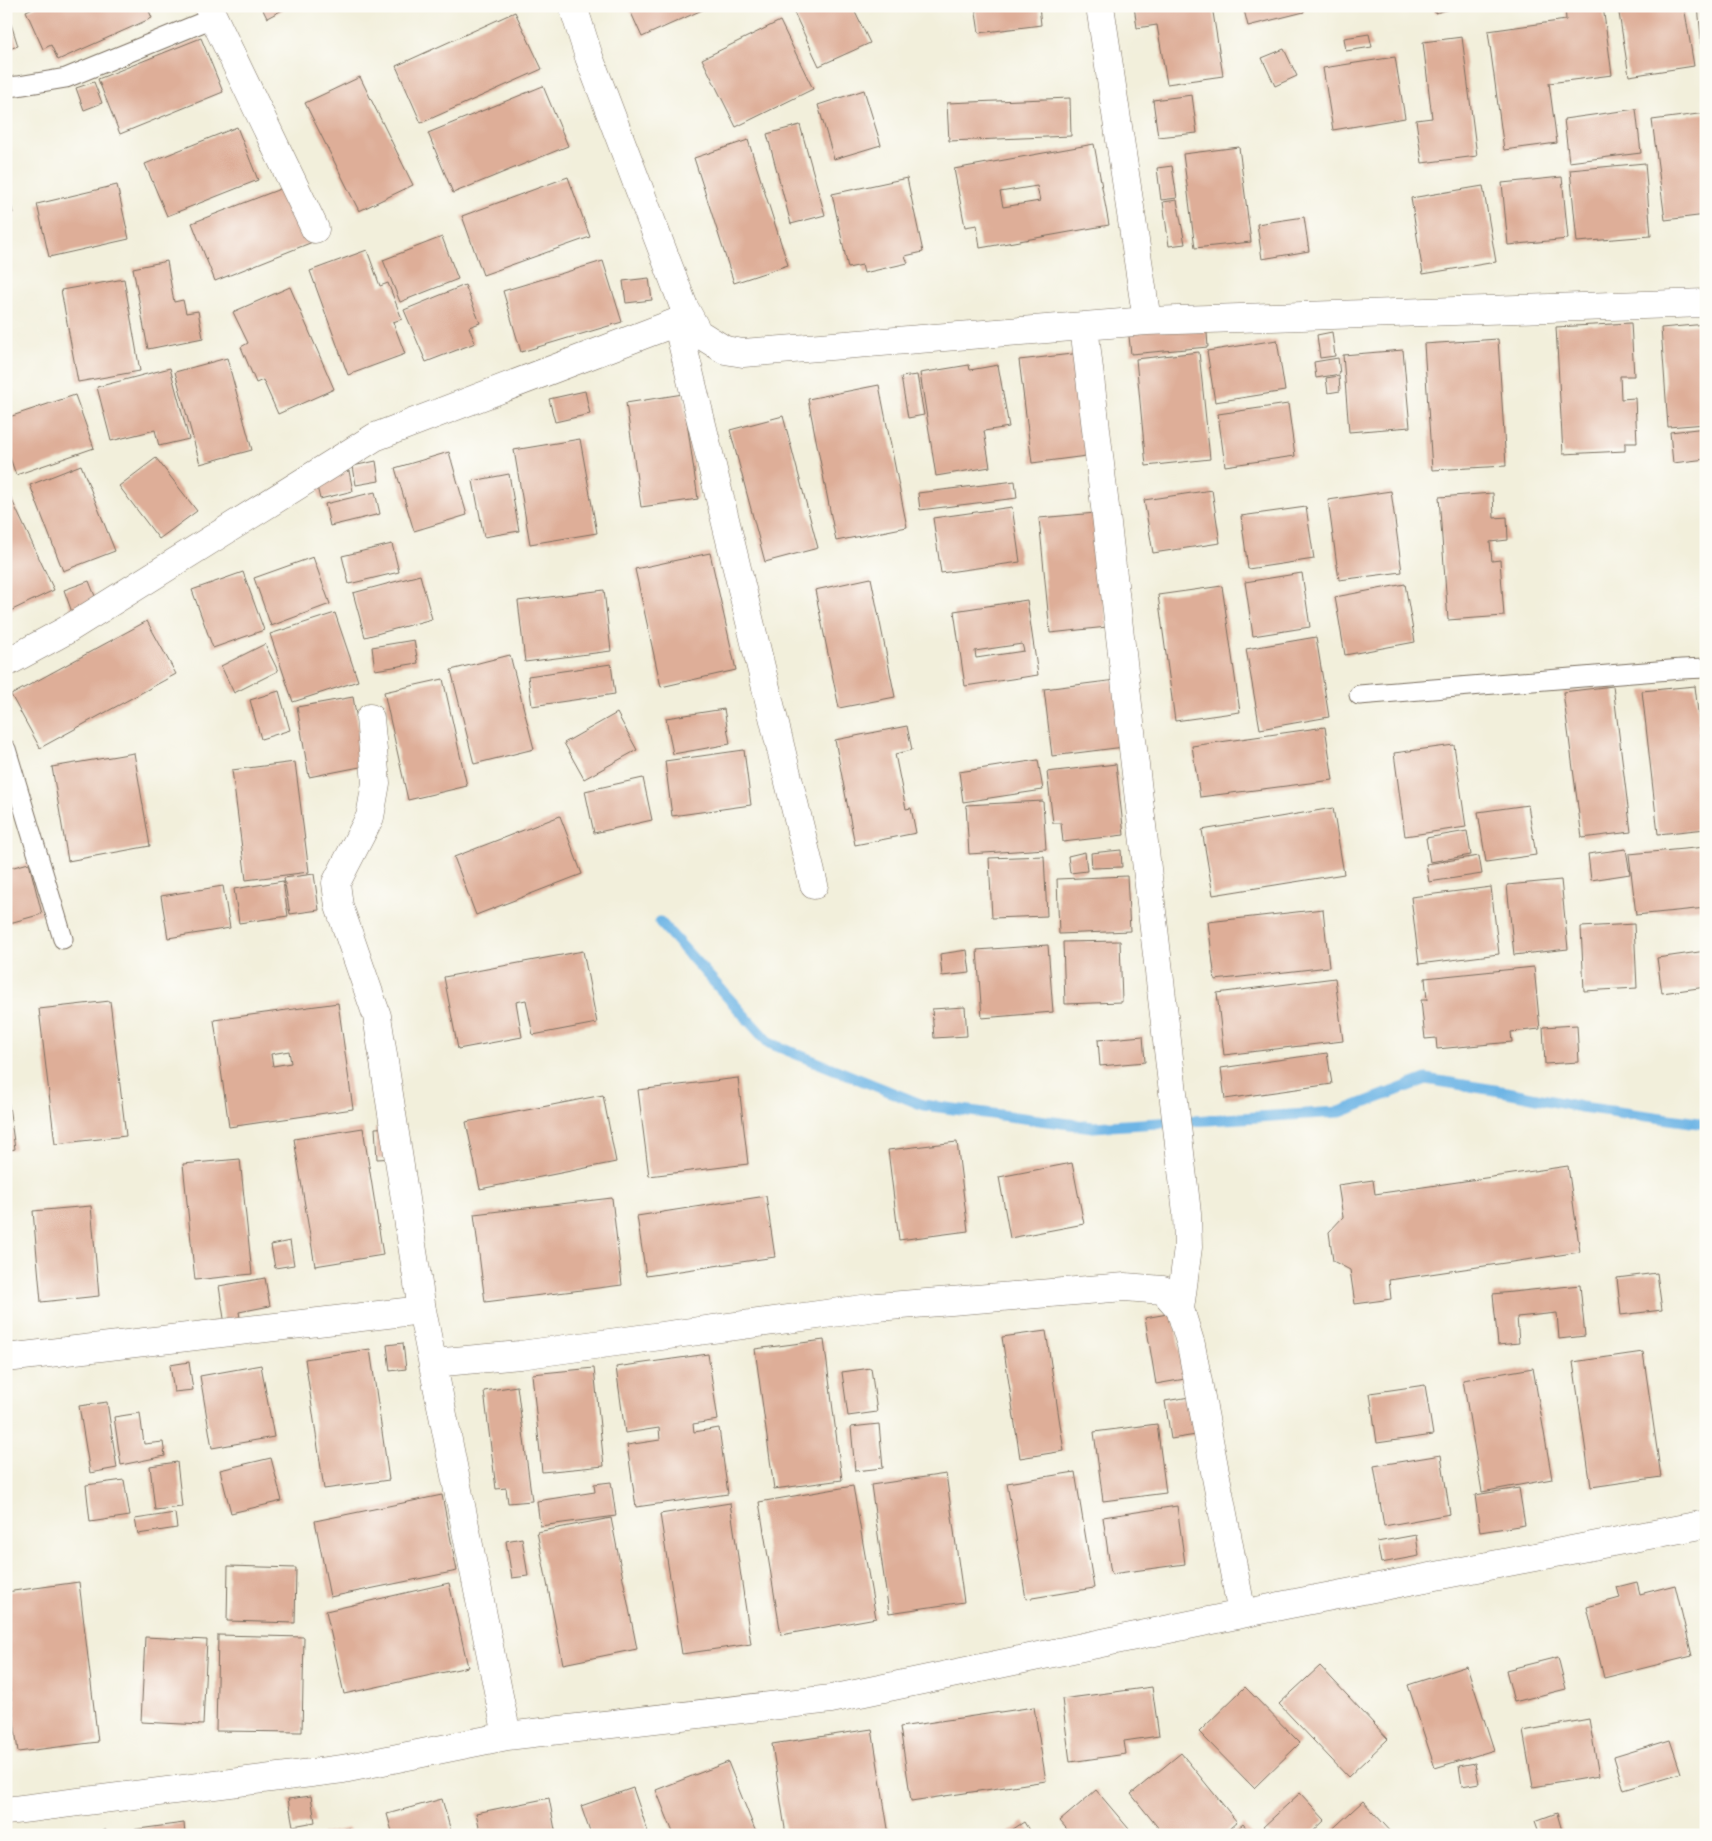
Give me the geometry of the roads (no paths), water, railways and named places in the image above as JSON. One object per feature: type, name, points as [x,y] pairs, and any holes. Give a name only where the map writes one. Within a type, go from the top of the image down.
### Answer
[{"type":"street","points":[[573,6],[589,57],[684,307],[814,885]]},
{"type":"street","points":[[1100,6],[1147,321]]},
{"type":"street","points":[[211,12],[315,229]]},
{"type":"street","points":[[688,327],[725,350],[743,352],[1147,321],[1706,303]]},
{"type":"street","points":[[1084,326],[1187,1213],[1188,1247],[1180,1309],[1191,1345],[1242,1614]]},
{"type":"street","points":[[6,663],[65,632],[375,437],[688,327]]},
{"type":"street","points":[[370,718],[376,783],[370,817],[336,884],[339,906],[377,1016],[422,1310],[507,1736]]},
{"type":"street","points":[[433,1363],[520,1355],[877,1307],[1125,1287],[1163,1290],[1180,1309]]},
{"type":"street","points":[[6,1358],[422,1310]]},
{"type":"street","points":[[6,1811],[343,1769],[507,1736],[831,1700],[1242,1614],[1706,1524]]},
{"type":"lane","points":[[6,87],[66,78],[211,12]]},
{"type":"lane","points":[[1359,695],[1706,668]]},
{"type":"lane","points":[[6,749],[63,939]]},
{"type":"waterway","points":[[660,922],[769,1043],[923,1105],[1093,1127],[1340,1112],[1426,1079],[1507,1092],[1581,1107],[1706,1124]]}]
